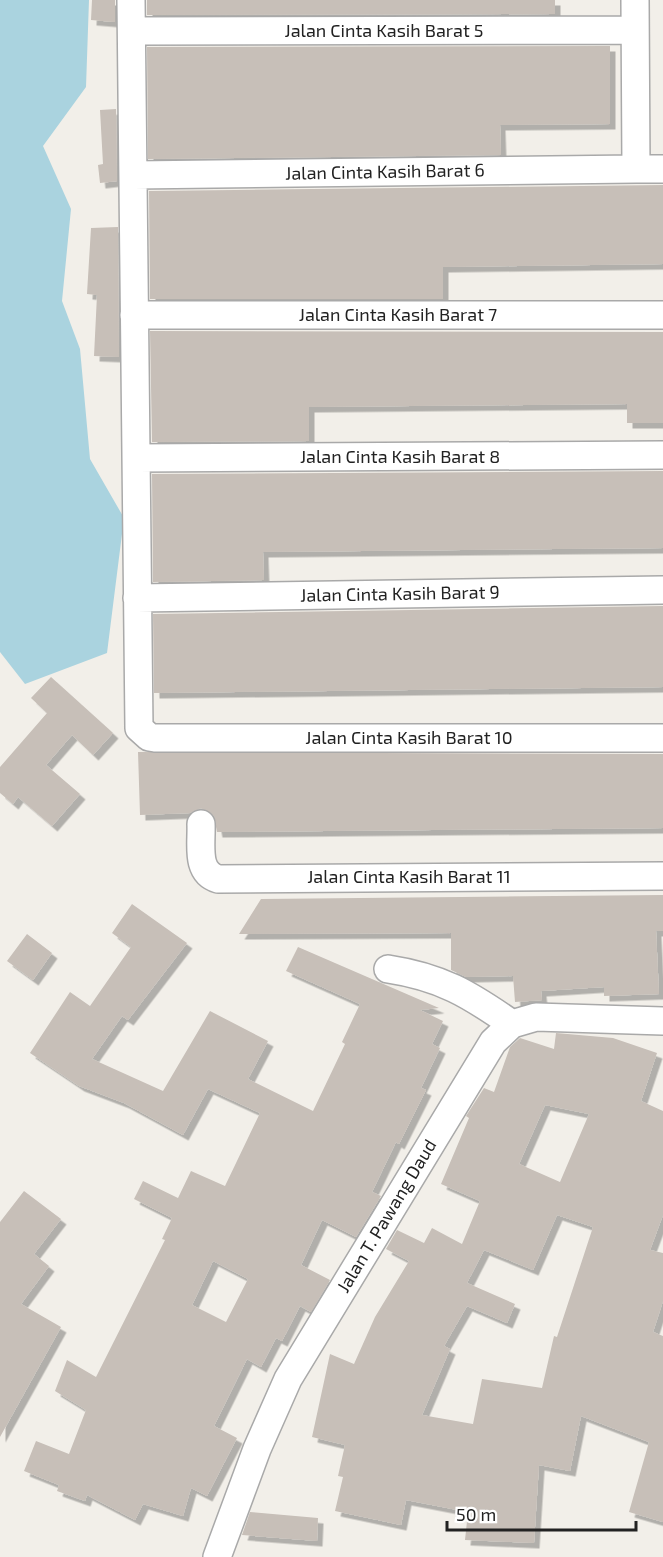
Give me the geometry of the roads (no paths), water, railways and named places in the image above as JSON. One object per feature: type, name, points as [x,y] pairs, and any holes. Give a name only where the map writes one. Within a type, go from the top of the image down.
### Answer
[{"type":"street","points":[[131,0],[137,598]]},
{"type":"street","points":[[635,0],[636,169]]},
{"type":"street","name":"Jalan Cinta Kasih Barat 5","points":[[132,31],[635,30]]},
{"type":"street","name":"Jalan Cinta Kasih Barat 6","points":[[134,175],[663,169]]},
{"type":"street","name":"Jalan Cinta Kasih Barat 7","points":[[134,315],[663,315]]},
{"type":"street","name":"Jalan Cinta Kasih Barat 8","points":[[136,458],[663,455]]},
{"type":"street","name":"Jalan Cinta Kasih Barat 9","points":[[137,598],[663,590]]},
{"type":"street","name":"Jalan Cinta Kasih Barat 10","points":[[137,598],[136,722],[149,737],[663,738]]},
{"type":"street","name":"Jalan Cinta Kasih Barat 11","points":[[201,824],[202,867],[210,876],[218,879],[663,876]]},
{"type":"street","points":[[388,969],[417,973],[457,988],[512,1024],[536,1017],[663,1021]]},
{"type":"street","name":"Jalan T. Pawang Daud","points":[[217,1557],[257,1449],[288,1379],[493,1042],[512,1024]]},
{"type":"water","points":[[0,0],[89,0],[86,87],[43,146],[71,209],[62,301],[80,349],[90,459],[124,518],[107,653],[25,684],[0,652]]}]
